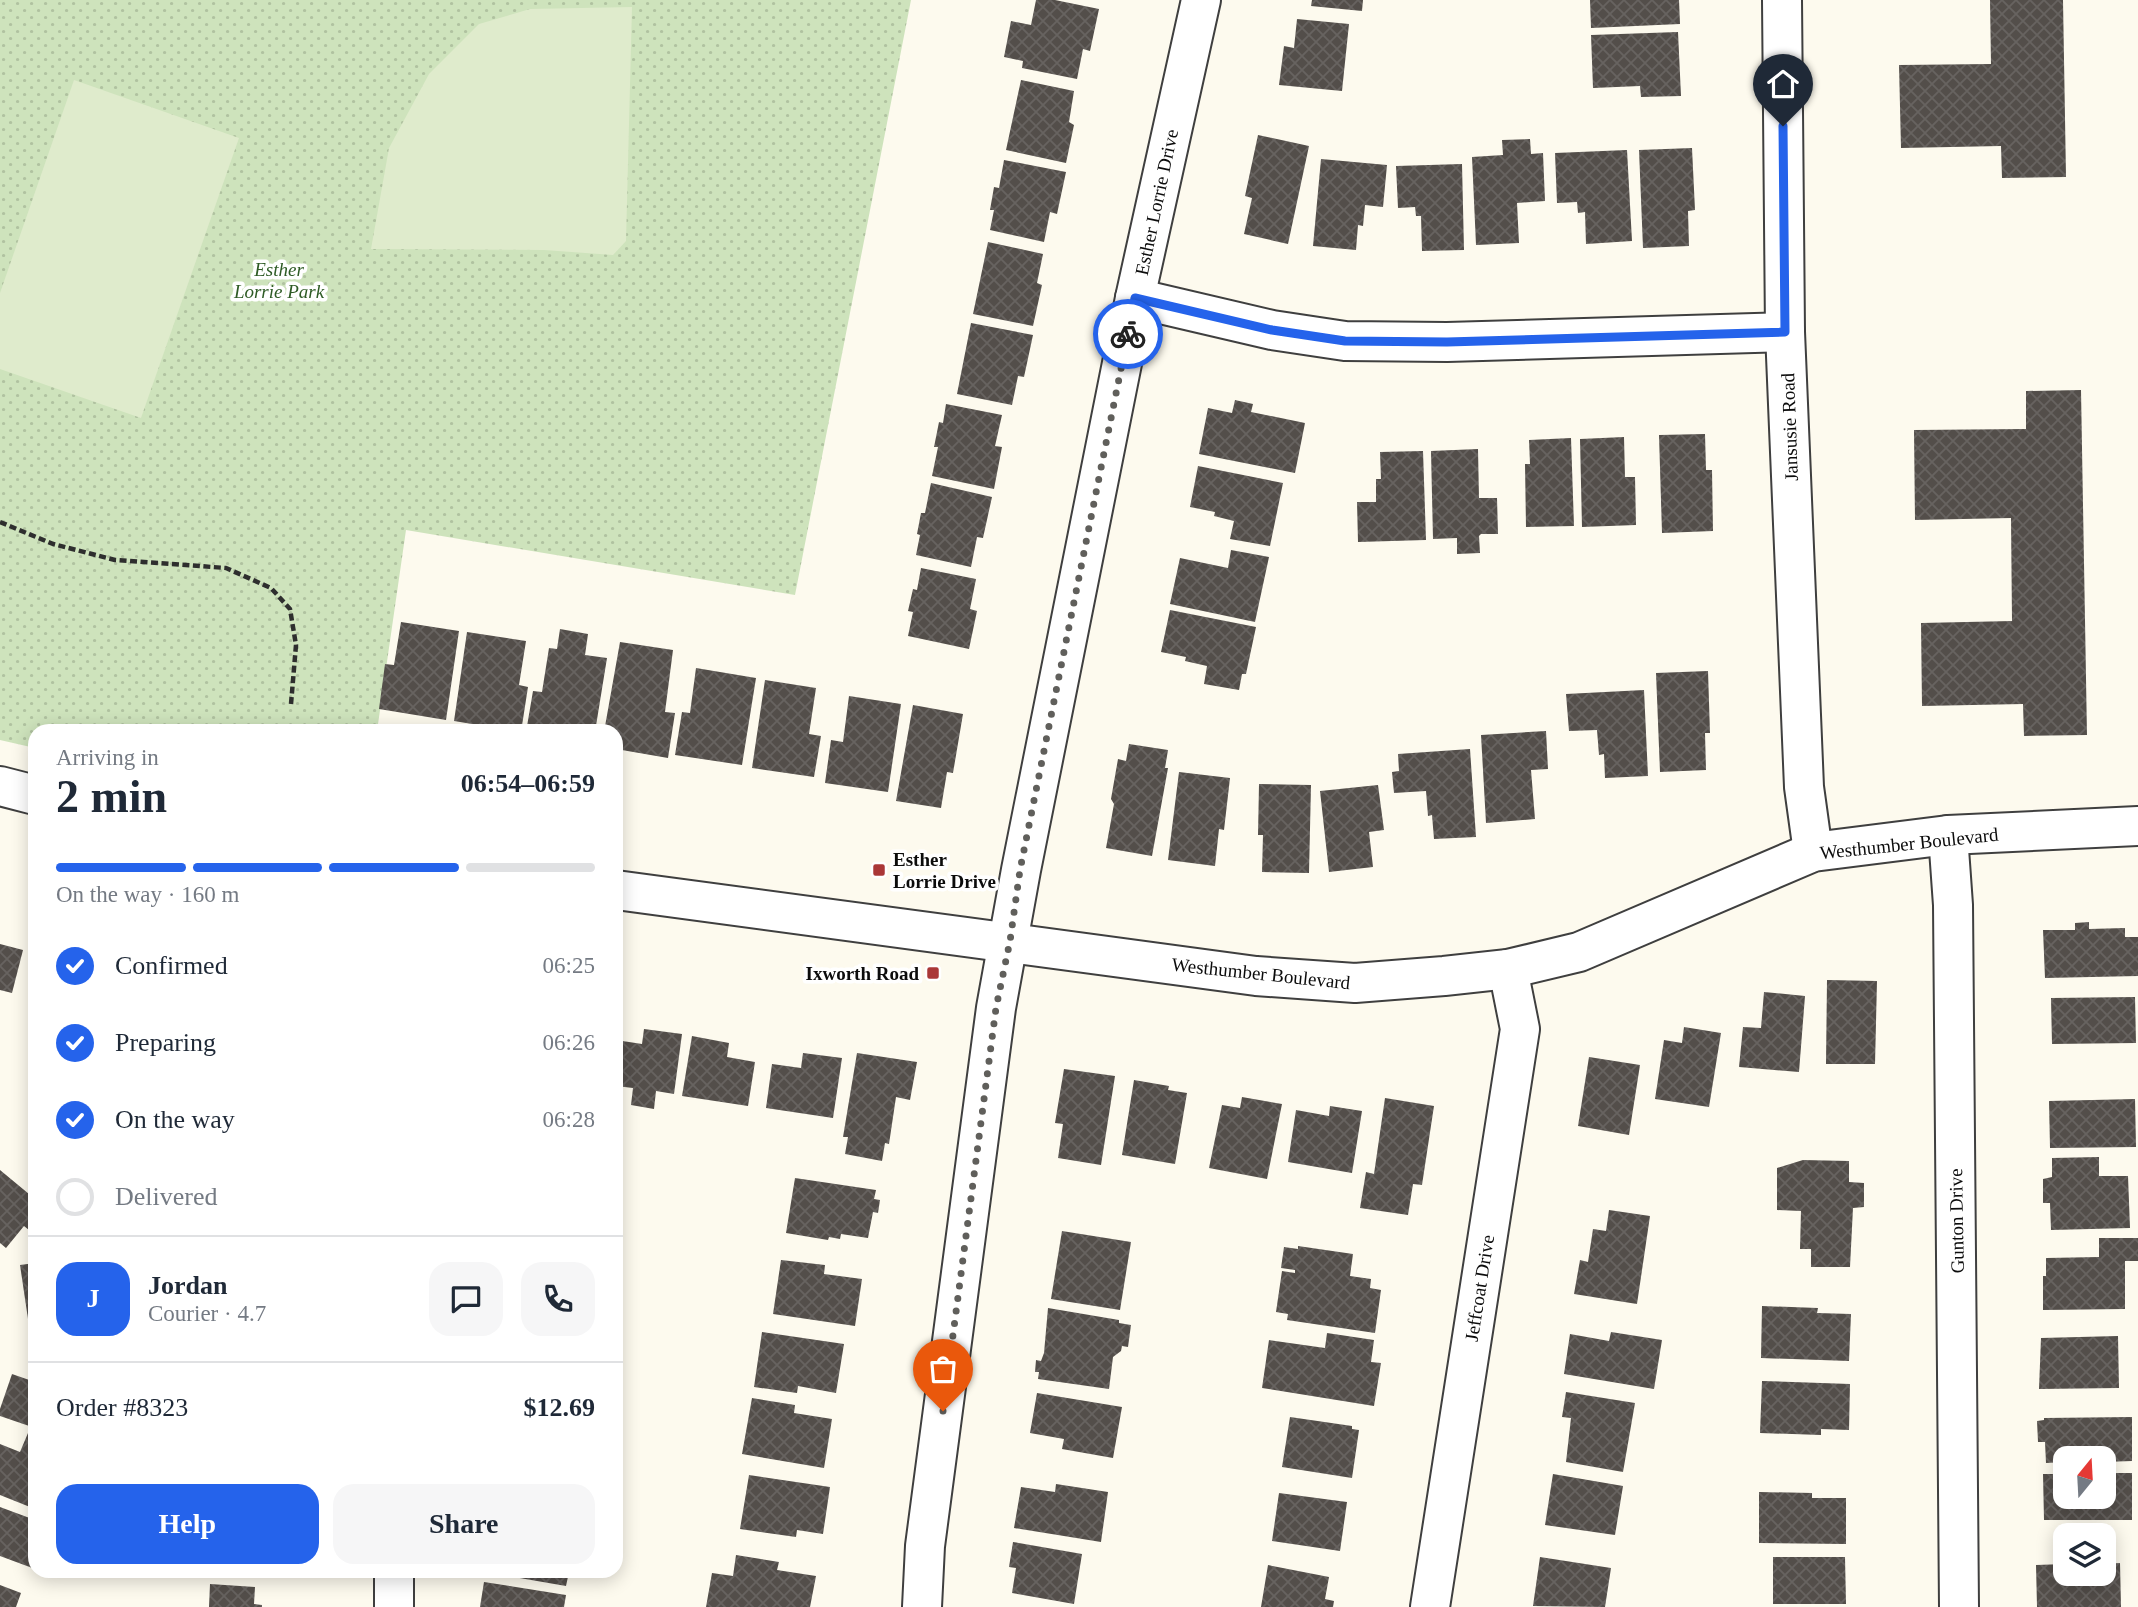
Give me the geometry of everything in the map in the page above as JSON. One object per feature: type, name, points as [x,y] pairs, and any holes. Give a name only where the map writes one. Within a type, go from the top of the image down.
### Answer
[{"type":"street","name":"Esther Lorrie Drive","points":[[1010,941],[1020,870],[1135,298],[1201,0]]},
{"type":"street","name":"Jansusie Road","points":[[1782,0],[1785,332],[1804,787],[1813,852]]},
{"type":"street","points":[[1135,298],[1272,330],[1345,341],[1447,342],[1785,332]]},
{"type":"street","points":[[0,786],[28,793]]},
{"type":"street","name":"Westhumber Boulevard","points":[[623,891],[1256,976],[1355,983],[1508,969],[1579,952],[1813,852],[1948,835],[2138,826]]},
{"type":"street","name":"Gunton Drive","points":[[1948,835],[1953,905],[1959,1607]]},
{"type":"street","points":[[922,1607],[927,1532],[996,1008],[1010,941]]},
{"type":"street","name":"Jeffcoat Drive","points":[[1430,1607],[1520,1028],[1508,969]]},
{"type":"street","points":[[394,1578],[394,1607]]},
{"type":"path","points":[[0,522],[53,544],[116,560],[226,568],[271,588],[290,609],[296,645],[291,704]]},
{"type":"green space","name":"Esther Lorrie Park","points":[[0,0],[911,0],[795,595],[406,530],[378,724],[28,724],[28,746],[0,740]]},
{"type":"green space","points":[[632,7],[626,241],[613,255],[544,250],[371,249],[389,148],[429,74],[479,24],[530,9]]},
{"type":"green space","points":[[74,80],[239,138],[141,418],[0,369],[0,293]]},
{"type":"building","points":[[1036,0],[1055,0],[1099,9],[1090,51],[1083,49],[1077,79],[1022,68],[1023,61],[1004,57],[1011,21],[1031,25]]},
{"type":"building","points":[[1312,0],[1363,0],[1362,11],[1311,6]]},
{"type":"building","points":[[1590,0],[1679,0],[1680,24],[1591,28]]},
{"type":"building","points":[[1990,0],[2063,0],[2066,177],[2002,178],[2001,146],[1901,148],[1899,65],[1991,64]]},
{"type":"building","points":[[1297,19],[1349,24],[1342,91],[1279,85],[1284,46],[1294,48]]},
{"type":"building","points":[[1678,32],[1681,96],[1641,97],[1640,86],[1593,88],[1591,35]]},
{"type":"building","points":[[1021,80],[1074,91],[1069,122],[1074,125],[1066,163],[1006,150]]},
{"type":"building","points":[[1258,135],[1309,146],[1288,244],[1244,234],[1252,198],[1245,196]]},
{"type":"building","points":[[1530,139],[1531,154],[1543,153],[1545,201],[1517,203],[1519,243],[1476,245],[1472,157],[1503,155],[1502,140]]},
{"type":"building","points":[[1692,148],[1695,210],[1688,211],[1689,246],[1643,248],[1639,150]]},
{"type":"building","points":[[1627,150],[1632,241],[1586,244],[1585,212],[1578,213],[1577,202],[1557,203],[1555,153]]},
{"type":"building","points":[[1321,159],[1387,165],[1383,207],[1365,205],[1363,226],[1358,225],[1356,250],[1313,246]]},
{"type":"building","points":[[1004,160],[1066,172],[1057,214],[1050,212],[1044,242],[990,230],[994,210],[990,210],[994,187],[999,188]]},
{"type":"building","points":[[1462,164],[1464,250],[1422,251],[1421,216],[1416,216],[1415,207],[1398,208],[1396,166]]},
{"type":"building","points":[[988,242],[1043,254],[1037,283],[1042,285],[1033,326],[973,314]]},
{"type":"building","points":[[971,323],[1033,335],[1024,377],[1018,376],[1012,405],[957,394]]},
{"type":"building","points":[[2081,390],[2087,735],[2024,736],[2023,704],[1922,706],[1921,623],[2012,621],[2011,518],[1915,520],[1914,430],[2026,429],[2026,391]]},
{"type":"building","points":[[1235,400],[1253,404],[1251,412],[1305,423],[1295,473],[1199,454],[1208,408],[1232,413]]},
{"type":"building","points":[[946,404],[1002,415],[995,446],[1002,447],[994,489],[932,476],[938,447],[934,447],[939,422],[943,423]]},
{"type":"building","points":[[1705,434],[1706,470],[1712,470],[1713,531],[1662,533],[1659,435]]},
{"type":"building","points":[[1624,437],[1625,477],[1635,477],[1636,525],[1582,527],[1580,439]]},
{"type":"building","points":[[1571,438],[1574,526],[1526,527],[1525,464],[1530,464],[1529,440]]},
{"type":"building","points":[[1478,449],[1479,498],[1497,498],[1498,534],[1479,536],[1480,553],[1457,554],[1457,538],[1433,539],[1431,451]]},
{"type":"building","points":[[1423,451],[1426,540],[1358,542],[1357,502],[1376,502],[1376,479],[1381,479],[1380,452]]},
{"type":"building","points":[[1198,466],[1283,483],[1270,546],[1230,539],[1234,521],[1214,516],[1215,512],[1190,507]]},
{"type":"building","points":[[931,483],[992,497],[983,538],[977,537],[971,567],[916,555],[921,513],[925,513]]},
{"type":"building","points":[[1231,550],[1269,557],[1255,622],[1170,604],[1180,558],[1228,568]]},
{"type":"building","points":[[921,568],[976,579],[970,609],[977,611],[969,649],[908,636],[913,612],[908,611],[913,589],[917,590]]},
{"type":"building","points":[[1170,610],[1256,627],[1246,674],[1242,674],[1239,690],[1204,684],[1207,666],[1185,661],[1186,657],[1161,652]]},
{"type":"building","points":[[401,622],[459,631],[446,720],[379,709],[385,664],[394,665]]},
{"type":"building","points":[[560,629],[588,634],[585,655],[607,658],[596,724],[527,724],[533,691],[542,692],[549,648],[557,649]]},
{"type":"building","points":[[467,632],[526,641],[519,685],[528,687],[522,724],[472,724],[454,721]]},
{"type":"building","points":[[620,642],[673,650],[665,712],[675,713],[668,758],[623,750],[623,724],[605,724]]},
{"type":"building","points":[[696,668],[756,678],[742,765],[675,755],[682,712],[690,713]]},
{"type":"building","points":[[1708,671],[1710,733],[1705,733],[1706,770],[1660,772],[1656,673]]},
{"type":"building","points":[[765,680],[816,688],[809,734],[821,736],[814,777],[752,768]]},
{"type":"building","points":[[1644,690],[1648,776],[1605,778],[1604,754],[1599,755],[1597,730],[1569,731],[1566,694]]},
{"type":"building","points":[[849,696],[901,704],[888,792],[825,783],[831,740],[843,742]]},
{"type":"building","points":[[913,705],[963,714],[953,773],[947,772],[941,808],[896,801]]},
{"type":"building","points":[[1546,731],[1548,769],[1531,770],[1535,819],[1486,823],[1481,735]]},
{"type":"building","points":[[1129,744],[1168,750],[1165,768],[1168,768],[1152,856],[1106,848],[1118,759],[1126,761]]},
{"type":"building","points":[[1470,749],[1476,837],[1434,839],[1432,815],[1428,816],[1426,791],[1394,793],[1392,772],[1399,771],[1398,754]]},
{"type":"building","points":[[1179,772],[1230,778],[1224,830],[1219,829],[1215,866],[1168,860]]},
{"type":"building","points":[[1259,784],[1311,785],[1309,873],[1262,872],[1263,835],[1258,835]]},
{"type":"building","points":[[1378,785],[1384,830],[1369,832],[1373,867],[1329,872],[1320,791]]},
{"type":"building","points":[[2089,922],[2089,929],[2125,928],[2125,937],[2138,937],[2138,976],[2045,978],[2043,930],[2075,930],[2075,923]]},
{"type":"building","points":[[0,944],[23,950],[12,993],[0,990]]},
{"type":"building","points":[[1827,980],[1877,981],[1875,1064],[1826,1064]]},
{"type":"building","points":[[1764,992],[1805,996],[1799,1072],[1739,1067],[1743,1027],[1761,1028]]},
{"type":"building","points":[[2135,997],[2136,1043],[2052,1044],[2051,998]]},
{"type":"building","points":[[1684,1027],[1721,1033],[1709,1107],[1655,1099],[1664,1040],[1682,1043]]},
{"type":"building","points":[[644,1029],[682,1034],[674,1094],[656,1091],[654,1109],[631,1105],[633,1088],[623,1087],[623,1041],[642,1044]]},
{"type":"building","points":[[692,1036],[729,1043],[727,1057],[755,1062],[748,1106],[682,1096]]},
{"type":"building","points":[[803,1053],[842,1058],[833,1118],[766,1108],[772,1064],[801,1068]]},
{"type":"building","points":[[857,1053],[917,1062],[910,1100],[896,1097],[889,1144],[885,1143],[882,1161],[845,1154],[848,1137],[843,1137]]},
{"type":"building","points":[[1589,1057],[1640,1065],[1629,1135],[1578,1126]]},
{"type":"building","points":[[1064,1069],[1115,1076],[1101,1165],[1058,1158],[1063,1124],[1055,1123]]},
{"type":"building","points":[[1134,1080],[1169,1086],[1168,1090],[1187,1093],[1175,1164],[1122,1155]]},
{"type":"building","points":[[1242,1097],[1282,1104],[1267,1179],[1209,1168],[1222,1105],[1240,1108]]},
{"type":"building","points":[[1385,1098],[1434,1106],[1422,1185],[1413,1184],[1408,1215],[1360,1208],[1366,1172],[1374,1174]]},
{"type":"building","points":[[2135,1099],[2136,1147],[2050,1148],[2049,1101]]},
{"type":"building","points":[[1330,1106],[1362,1111],[1352,1173],[1288,1162],[1296,1110],[1329,1116]]},
{"type":"building","points":[[2099,1157],[2099,1176],[2128,1176],[2130,1228],[2051,1230],[2050,1203],[2043,1203],[2043,1179],[2052,1177],[2052,1158]]},
{"type":"building","points":[[1803,1160],[1849,1161],[1849,1182],[1864,1183],[1864,1207],[1853,1208],[1850,1267],[1811,1267],[1811,1249],[1800,1249],[1801,1211],[1777,1210],[1777,1168]]},
{"type":"building","points":[[0,1170],[28,1193],[28,1229],[24,1226],[6,1248],[0,1243]]},
{"type":"building","points":[[795,1178],[876,1190],[874,1199],[880,1200],[878,1213],[873,1212],[868,1238],[841,1234],[840,1239],[829,1237],[828,1240],[786,1233]]},
{"type":"building","points":[[1609,1210],[1650,1216],[1637,1304],[1574,1294],[1580,1260],[1588,1262],[1593,1229],[1606,1231]]},
{"type":"building","points":[[1062,1231],[1131,1242],[1120,1310],[1051,1299]]},
{"type":"building","points":[[2099,1238],[2138,1238],[2138,1261],[2125,1261],[2125,1309],[2043,1310],[2046,1258],[2099,1257]]},
{"type":"building","points":[[1298,1246],[1353,1254],[1350,1276],[1371,1279],[1370,1288],[1381,1290],[1375,1333],[1287,1320],[1288,1314],[1276,1312],[1282,1271],[1295,1273],[1295,1270],[1281,1268],[1284,1247],[1298,1249]]},
{"type":"building","points":[[781,1260],[825,1265],[824,1274],[862,1279],[855,1326],[773,1314]]},
{"type":"building","points":[[28,1264],[28,1319],[20,1265]]},
{"type":"building","points":[[1762,1306],[1818,1308],[1817,1313],[1851,1314],[1849,1361],[1761,1358]]},
{"type":"building","points":[[1048,1308],[1119,1320],[1119,1323],[1131,1325],[1128,1347],[1122,1346],[1121,1351],[1113,1357],[1109,1389],[1038,1379],[1039,1372],[1035,1372],[1036,1360],[1041,1361],[1044,1353]]},
{"type":"building","points":[[762,1332],[844,1344],[836,1393],[798,1386],[797,1393],[754,1387]]},
{"type":"building","points":[[1611,1332],[1662,1340],[1654,1389],[1564,1374],[1570,1334],[1609,1341]]},
{"type":"building","points":[[1327,1333],[1374,1340],[1371,1362],[1381,1363],[1374,1406],[1262,1388],[1269,1340],[1325,1348]]},
{"type":"building","points":[[2118,1336],[2119,1388],[2039,1389],[2041,1338]]},
{"type":"building","points":[[12,1374],[28,1380],[28,1426],[0,1416]]},
{"type":"building","points":[[1762,1381],[1850,1384],[1849,1430],[1821,1429],[1821,1435],[1760,1433]]},
{"type":"building","points":[[1566,1392],[1635,1403],[1623,1472],[1566,1462],[1571,1418],[1562,1417]]},
{"type":"building","points":[[1037,1393],[1122,1407],[1113,1458],[1062,1449],[1064,1439],[1030,1433]]},
{"type":"building","points":[[752,1398],[795,1405],[794,1413],[832,1419],[824,1468],[742,1454]]},
{"type":"building","points":[[1290,1417],[1352,1426],[1352,1429],[1359,1430],[1352,1478],[1282,1467]]},
{"type":"building","points":[[2132,1417],[2132,1461],[2116,1462],[2116,1446],[2053,1446],[2053,1463],[2046,1463],[2045,1442],[2038,1442],[2037,1421],[2044,1418]]},
{"type":"building","points":[[28,1433],[28,1506],[0,1495],[0,1444],[20,1452]]},
{"type":"building","points":[[2116,1473],[2132,1473],[2132,1520],[2044,1520],[2043,1474],[2053,1474],[2053,1509],[2116,1509]]},
{"type":"building","points":[[1553,1474],[1623,1486],[1615,1535],[1545,1525]]},
{"type":"building","points":[[749,1475],[830,1487],[823,1534],[797,1530],[796,1537],[740,1529]]},
{"type":"building","points":[[1056,1484],[1108,1492],[1101,1542],[1014,1528],[1021,1487],[1055,1492]]},
{"type":"building","points":[[1759,1492],[1812,1493],[1812,1498],[1846,1498],[1846,1544],[1759,1543]]},
{"type":"building","points":[[1279,1493],[1347,1502],[1340,1551],[1272,1541]]},
{"type":"building","points":[[0,1507],[28,1517],[28,1566],[0,1556]]},
{"type":"building","points":[[1013,1542],[1082,1554],[1074,1604],[1012,1593],[1016,1568],[1009,1567]]},
{"type":"building","points":[[736,1555],[779,1562],[777,1570],[816,1576],[810,1607],[706,1607],[712,1573],[733,1576]]},
{"type":"building","points":[[1540,1557],[1611,1568],[1605,1607],[1533,1606]]},
{"type":"building","points":[[1773,1557],[1845,1557],[1846,1604],[1773,1604]]},
{"type":"building","points":[[2116,1563],[2120,1563],[2121,1607],[2037,1607],[2036,1565],[2053,1564],[2053,1586],[2116,1586]]},
{"type":"building","points":[[1268,1565],[1329,1577],[1325,1599],[1334,1601],[1333,1607],[1261,1607]]},
{"type":"building","points":[[519,1578],[568,1578],[566,1586]]},
{"type":"building","points":[[484,1582],[566,1595],[564,1607],[480,1607]]},
{"type":"building","points":[[210,1584],[255,1587],[254,1604],[262,1607],[209,1607]]},
{"type":"building","points":[[0,1585],[21,1593],[16,1607],[0,1607]]},
{"type":"way so far","points":[[943,1411],[996,1008],[1010,941],[1020,870],[1128,334]]},
{"type":"place","name":"Esther Lorrie Drive","points":[[879,870]]},
{"type":"place","name":"Ixworth Road","points":[[933,973]]},
{"type":"route","points":[[1128,334],[1135,298],[1272,330],[1345,341],[1447,342],[1785,332],[1783,126]]}]
